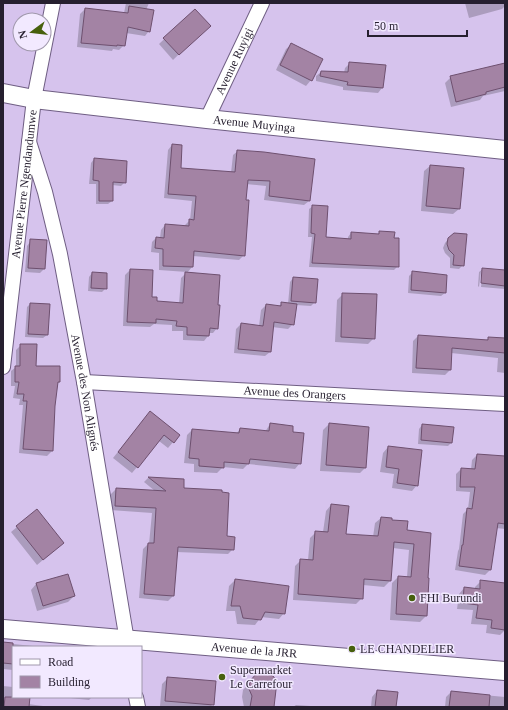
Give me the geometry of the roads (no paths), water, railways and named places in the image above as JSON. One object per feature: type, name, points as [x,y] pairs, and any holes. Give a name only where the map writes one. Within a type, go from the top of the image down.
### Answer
[{"type":"street","name":"Avenue Pierre Ngendandumwe","points":[[3,367],[34,99],[52,3]]},
{"type":"street","name":"Avenue Ruyigi","points":[[207,119],[262,3]]},
{"type":"street","name":"Avenue Muyinga","points":[[3,93],[34,99],[207,119],[505,150]]},
{"type":"street","name":"Avenue des Non Alignés","points":[[29,142],[45,192],[60,254],[84,382],[128,644]]},
{"type":"street","name":"Avenue des Orangers","points":[[84,382],[505,404]]},
{"type":"street","name":"Avenue de la JRR","points":[[3,629],[128,644],[505,671]]},
{"type":"place","name":"FHI Burundi","points":[[412,598]]},
{"type":"place","name":"LE CHANDELIER","points":[[352,649]]},
{"type":"place","name":"Supermarket Le Carrefour","points":[[222,677]]}]
